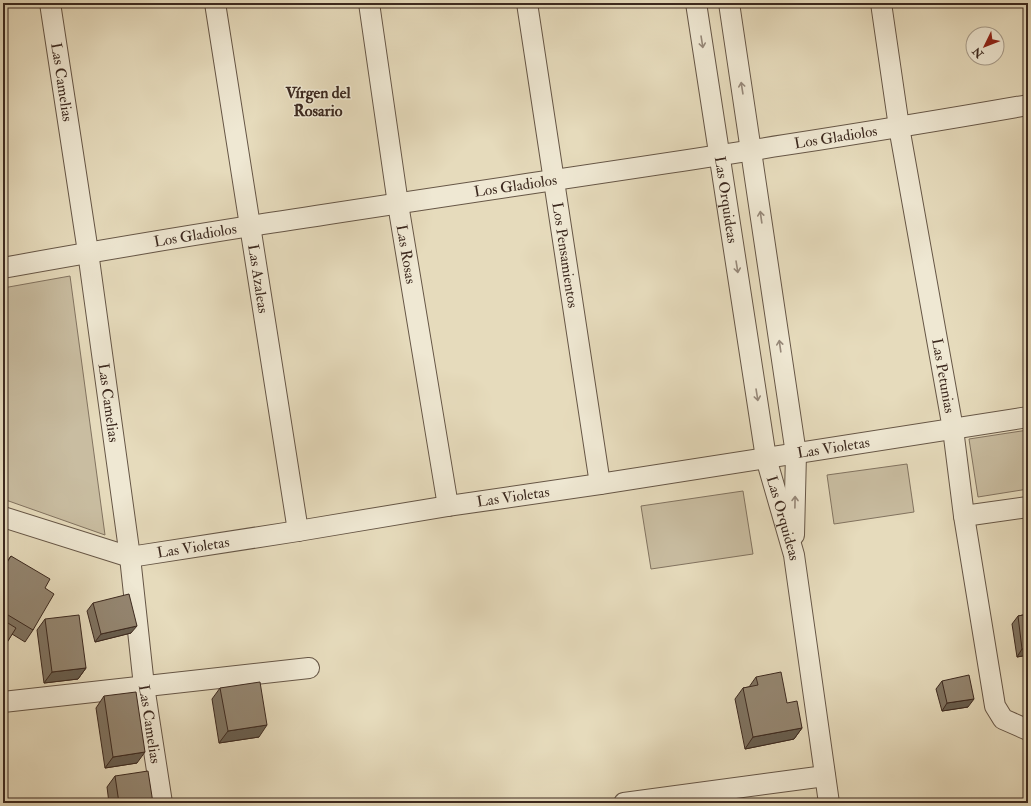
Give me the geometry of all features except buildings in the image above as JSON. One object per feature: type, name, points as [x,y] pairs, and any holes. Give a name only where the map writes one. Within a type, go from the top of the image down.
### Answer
[{"type":"street","name":"Las Camelias","points":[[50,3],[88,252],[130,557],[144,686],[162,803]]},
{"type":"street","name":"Las Azaleas","points":[[215,3],[298,531]]},
{"type":"street","name":"Las Rosas","points":[[369,3],[398,204],[448,506]]},
{"type":"street","name":"Los Pensamientos","points":[[527,3],[600,484]]},
{"type":"street","name":"Las Orquideas","points":[[696,3],[766,458],[794,555]]},
{"type":"street","name":"Las Orquideas","points":[[729,3],[796,454],[794,555]]},
{"type":"street","name":"Las Petunias","points":[[881,3],[899,127],[953,429],[964,516],[995,706],[1003,719],[1028,730]]},
{"type":"street","name":"Los Gladiolos","points":[[3,268],[88,252],[899,127],[1028,104]]},
{"type":"street","name":"Las Violetas","points":[[3,517],[130,557],[448,506],[796,454],[1028,417]]},
{"type":"street","points":[[964,516],[1028,507]]},
{"type":"street","points":[[794,555],[829,803]]},
{"type":"street","points":[[3,702],[310,668]]},
{"type":"street","points":[[624,803],[825,776]]},
{"type":"shaded area","points":[[70,276],[105,535],[3,499],[3,288]]},
{"type":"shaded area","points":[[1028,430],[1028,489],[978,497],[969,439]]},
{"type":"shaded area","points":[[907,464],[914,512],[834,524],[827,475]]},
{"type":"shaded area","points":[[743,491],[753,554],[651,569],[641,506]]},
{"type":"district","name":"Vírgen del Rosario","points":[[318,101]]}]
